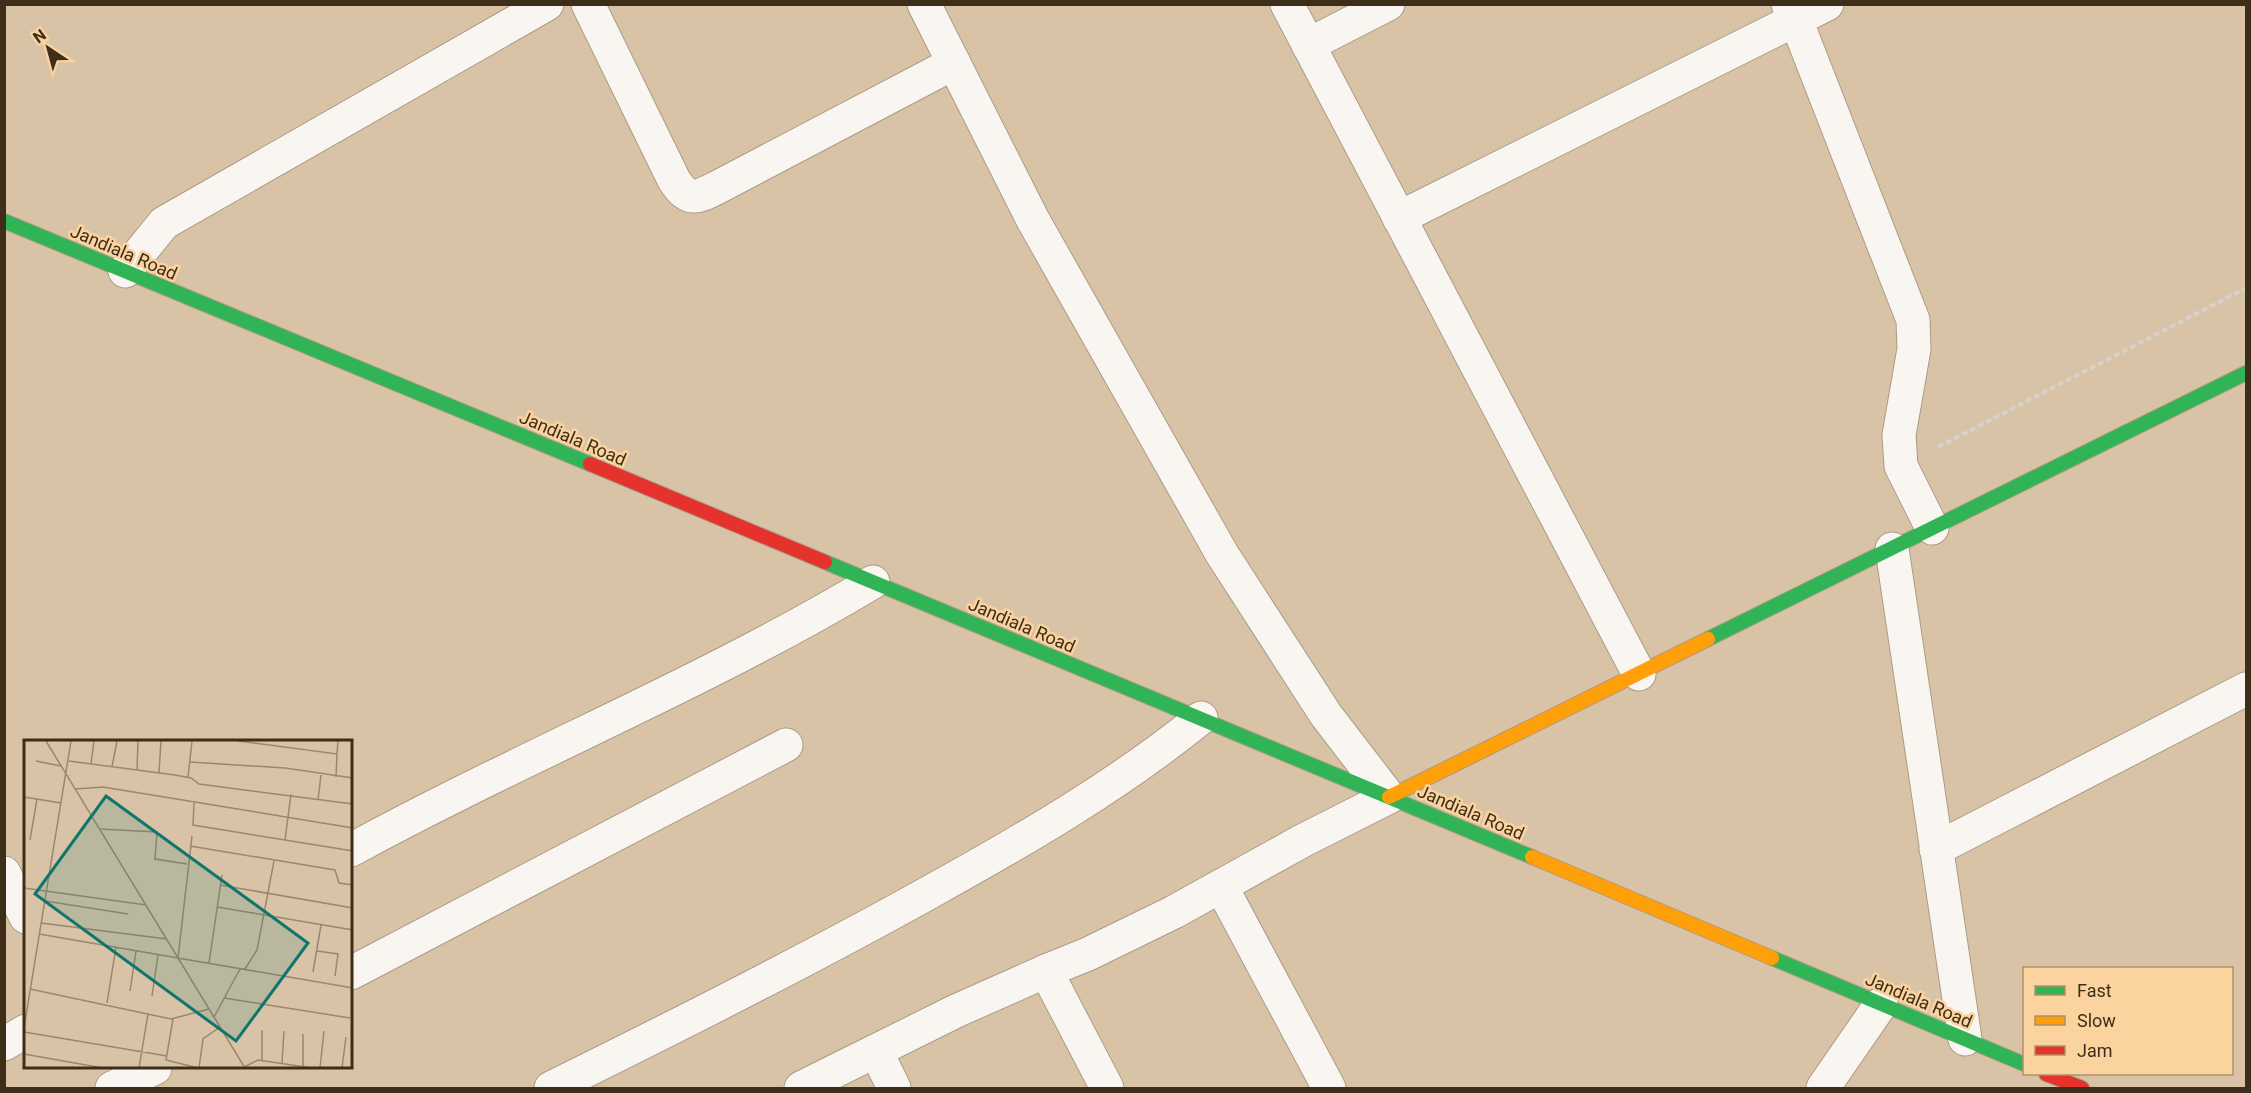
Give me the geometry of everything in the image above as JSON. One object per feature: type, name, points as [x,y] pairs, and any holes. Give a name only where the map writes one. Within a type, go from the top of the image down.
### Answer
[{"type":"main road","name":"Jandiala Road","points":[[4,221],[1201,718],[2023,1063]]},
{"type":"main road","points":[[1389,797],[2247,373]]},
{"type":"street","points":[[125,271],[164,223],[547,4]]},
{"type":"street","points":[[588,4],[674,180],[681,193],[688,196],[696,196],[720,186],[954,63]]},
{"type":"street","points":[[801,1089],[1046,971],[1088,954],[1389,797],[1326,715],[1222,554],[1033,220],[924,4]]},
{"type":"street","points":[[1287,4],[1639,674]]},
{"type":"street","points":[[1308,45],[1388,4]]},
{"type":"street","points":[[1399,218],[1792,12],[1827,4]]},
{"type":"street","points":[[1792,12],[1913,320],[1914,349],[1899,435],[1901,466],[1932,528]]},
{"type":"street","points":[[1892,549],[1965,1039]]},
{"type":"street","points":[[352,849],[416,815],[751,651],[873,582]]},
{"type":"street","points":[[1936,849],[2247,689]]},
{"type":"street","points":[[551,1089],[877,922],[1034,835],[1163,749],[1201,718]]},
{"type":"street","points":[[352,972],[786,745]]},
{"type":"street","points":[[4,873],[24,913]]},
{"type":"street","points":[[1221,886],[1329,1089]]},
{"type":"street","points":[[1046,971],[1107,1089]]},
{"type":"street","points":[[1823,1089],[1881,1005]]},
{"type":"street","points":[[4,1044],[24,1031]]},
{"type":"street","points":[[876,1051],[894,1089]]},
{"type":"street","points":[[100,1069],[111,1089],[153,1069]]},
{"type":"path","points":[[1901,466],[2247,288]]},
{"type":"traffic: fast","points":[[4,221],[590,464]]},
{"type":"traffic: fast","points":[[1708,639],[2246,373]]},
{"type":"traffic: fast","points":[[825,562],[1532,857]]},
{"type":"traffic: fast","points":[[1772,958],[2023,1064]]},
{"type":"traffic: slow","points":[[1389,797],[1708,639]]},
{"type":"traffic: slow","points":[[1532,857],[1772,958]]},
{"type":"traffic: jam","points":[[590,464],[825,562]]},
{"type":"traffic: jam","points":[[2049,1075],[2082,1088]]}]
